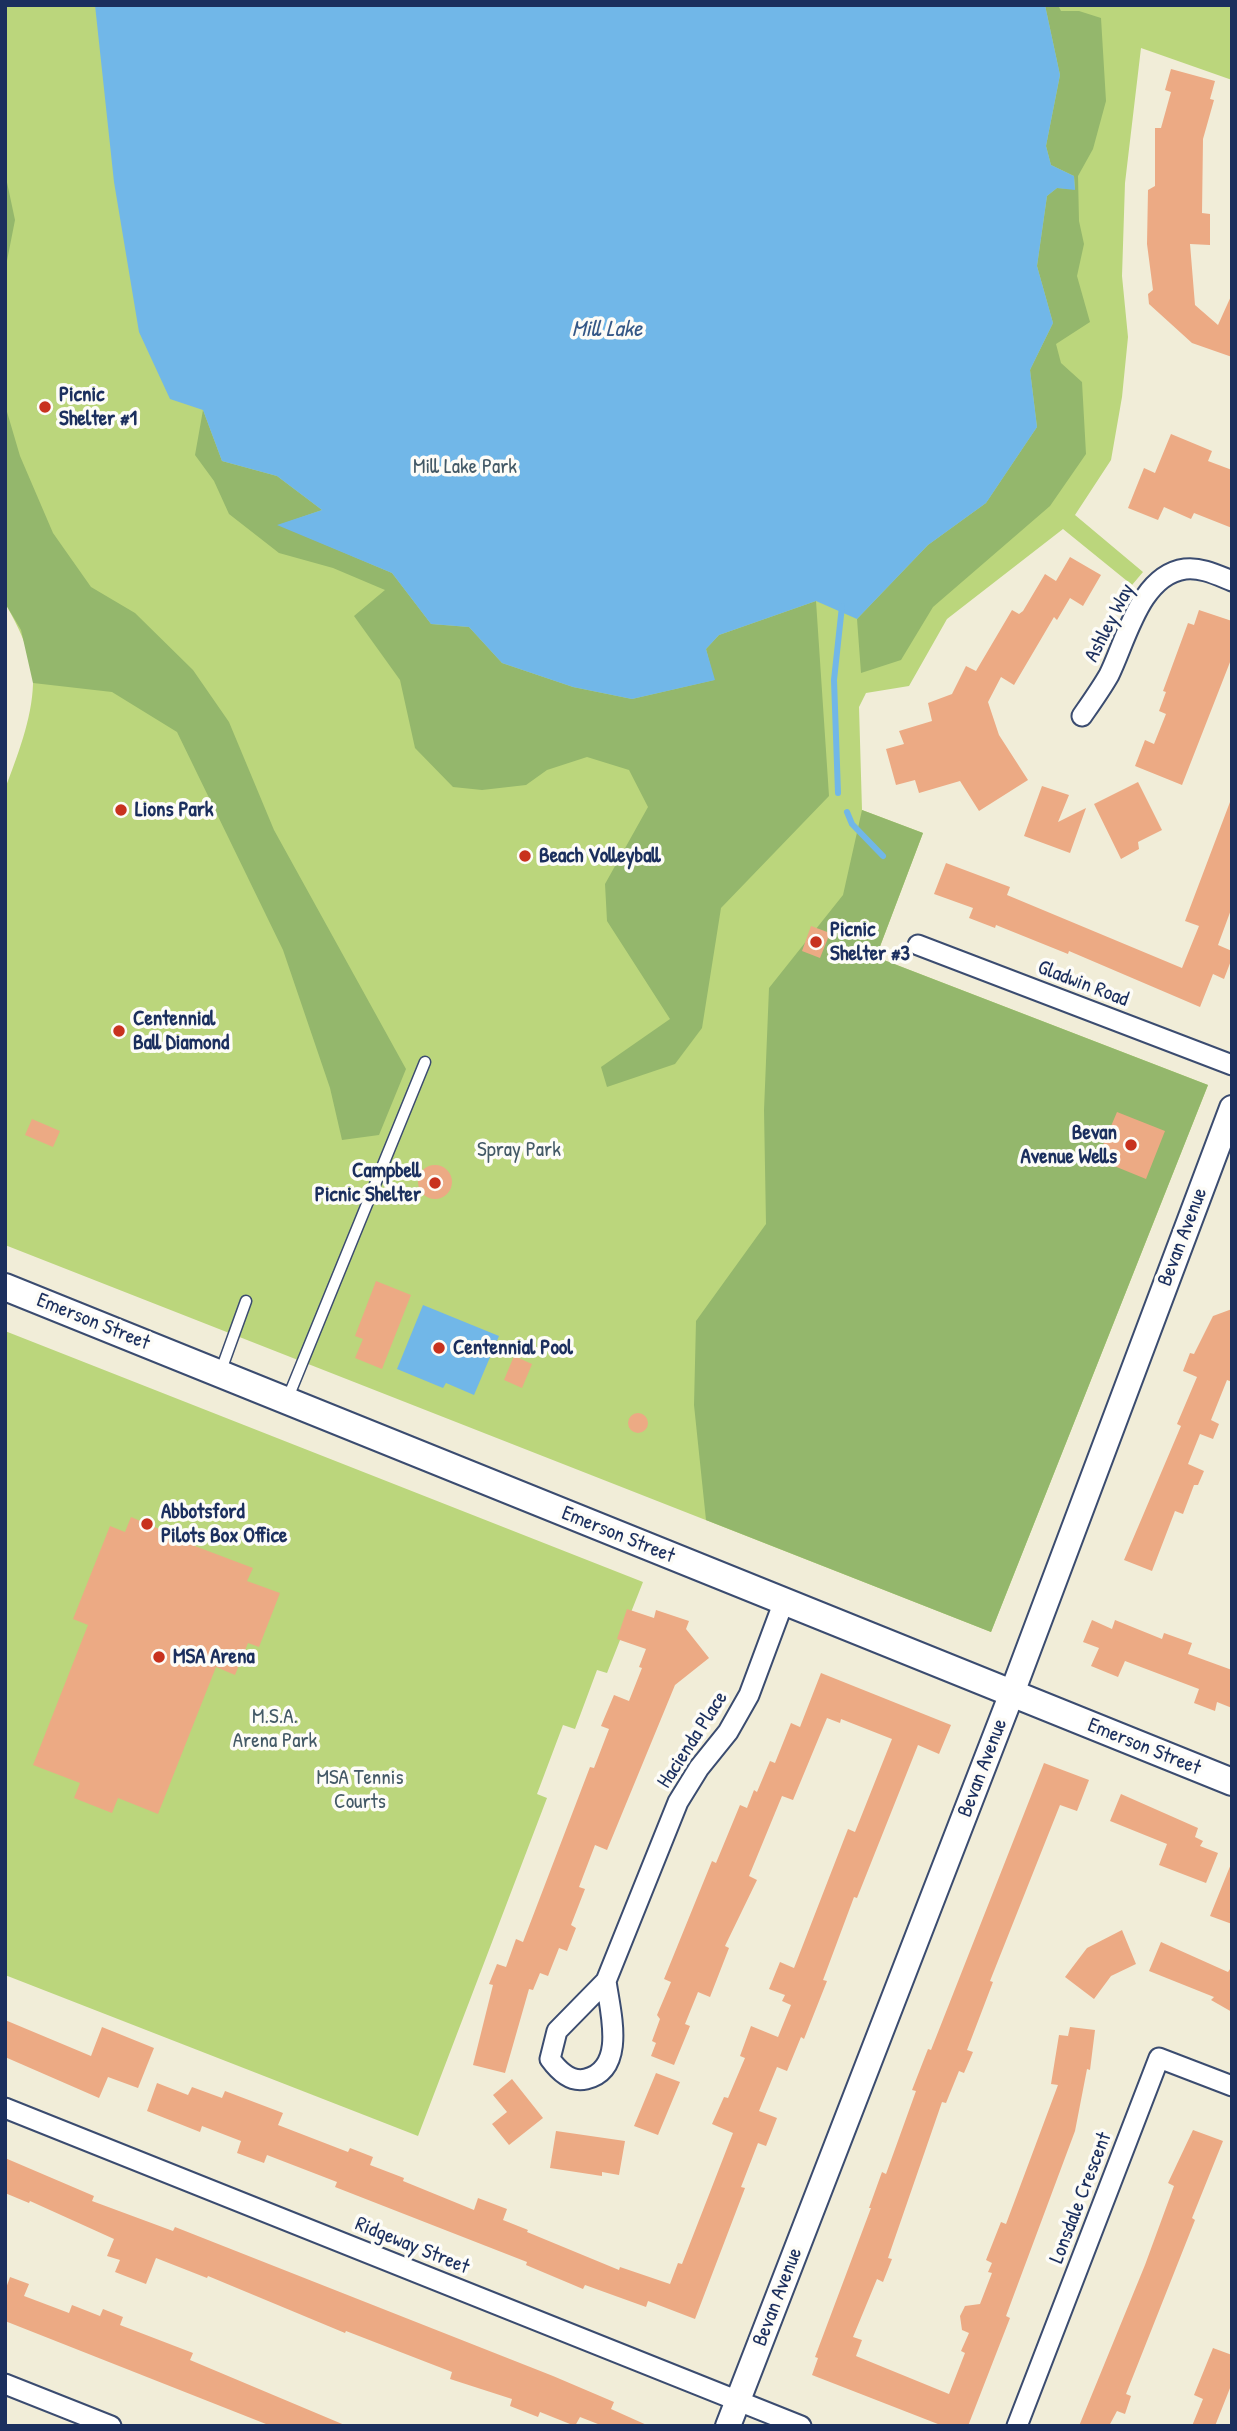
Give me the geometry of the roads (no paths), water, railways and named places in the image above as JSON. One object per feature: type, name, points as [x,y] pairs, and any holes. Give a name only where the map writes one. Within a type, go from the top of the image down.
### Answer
[{"type":"main road","name":"Emerson Street","points":[[5,1287],[1232,1782]]},
{"type":"street","name":"Ashley Way","points":[[1082,716],[1108,677],[1142,603],[1153,588],[1170,573],[1186,569],[1204,570],[1232,581]]},
{"type":"street","name":"Gladwin Road","points":[[918,945],[1232,1065]]},
{"type":"street","name":"Bevan Avenue","points":[[728,2426],[1012,1693],[1232,1108]]},
{"type":"street","name":"Hacienda Place","points":[[606,1981],[678,1802],[699,1768],[728,1732],[749,1695],[784,1601]]},
{"type":"street","points":[[606,1981],[614,2040],[611,2052],[597,2077],[579,2081],[560,2072],[550,2059],[551,2043],[557,2031],[606,1981]]},
{"type":"street","name":"Lonsdale Crescent","points":[[1017,2426],[1160,2058],[1232,2085]]},
{"type":"street","name":"Ridgeway Street","points":[[5,2108],[802,2426]]},
{"type":"street","points":[[5,2384],[111,2426]]},
{"type":"lane","points":[[286,1401],[425,1062]]},
{"type":"lane","points":[[219,1373],[246,1301]]},
{"type":"water","name":"Mill Lake","points":[[95,5],[1045,5],[1060,75],[1046,146],[1051,165],[1074,176],[1075,190],[1057,188],[1047,196],[1037,266],[1053,323],[1030,370],[1037,427],[986,503],[928,545],[857,619],[816,601],[719,635],[706,649],[715,680],[632,699],[573,687],[502,663],[469,627],[431,624],[392,573],[277,525],[322,510],[277,476],[222,461],[203,410],[170,399],[139,332],[114,182]]},
{"type":"water","points":[[423,1305],[499,1336],[474,1395],[446,1383],[443,1388],[397,1369]]},
{"type":"waterway","points":[[838,793],[834,680],[842,606]]},
{"type":"waterway","points":[[847,812],[852,824],[883,856]]},
{"type":"place","name":"Picnic Shelter #1","points":[[45,407]]},
{"type":"place","name":"Lions Park","points":[[121,810]]},
{"type":"place","name":"Beach Volleyball","points":[[525,856]]},
{"type":"place","name":"Picnic Shelter #3","points":[[816,942]]},
{"type":"place","name":"Centennial Ball Diamond","points":[[119,1031]]},
{"type":"place","name":"Bevan Avenue Wells","points":[[1131,1145]]},
{"type":"place","name":"Campbell Picnic Shelter","points":[[435,1183]]},
{"type":"place","name":"Centennial Pool","points":[[439,1348]]},
{"type":"place","name":"Abbotsford Pilots Box Office","points":[[147,1524]]},
{"type":"place","name":"MSA Arena","points":[[159,1657]]},
{"type":"park label","name":"Mill Lake Park","points":[[465,467]]},
{"type":"park label","name":"Spray Park","points":[[519,1150]]},
{"type":"park label","name":"M.S.A. Arena Park","points":[[275,1729]]},
{"type":"park label","name":"MSA Tennis Courts","points":[[360,1790]]}]
